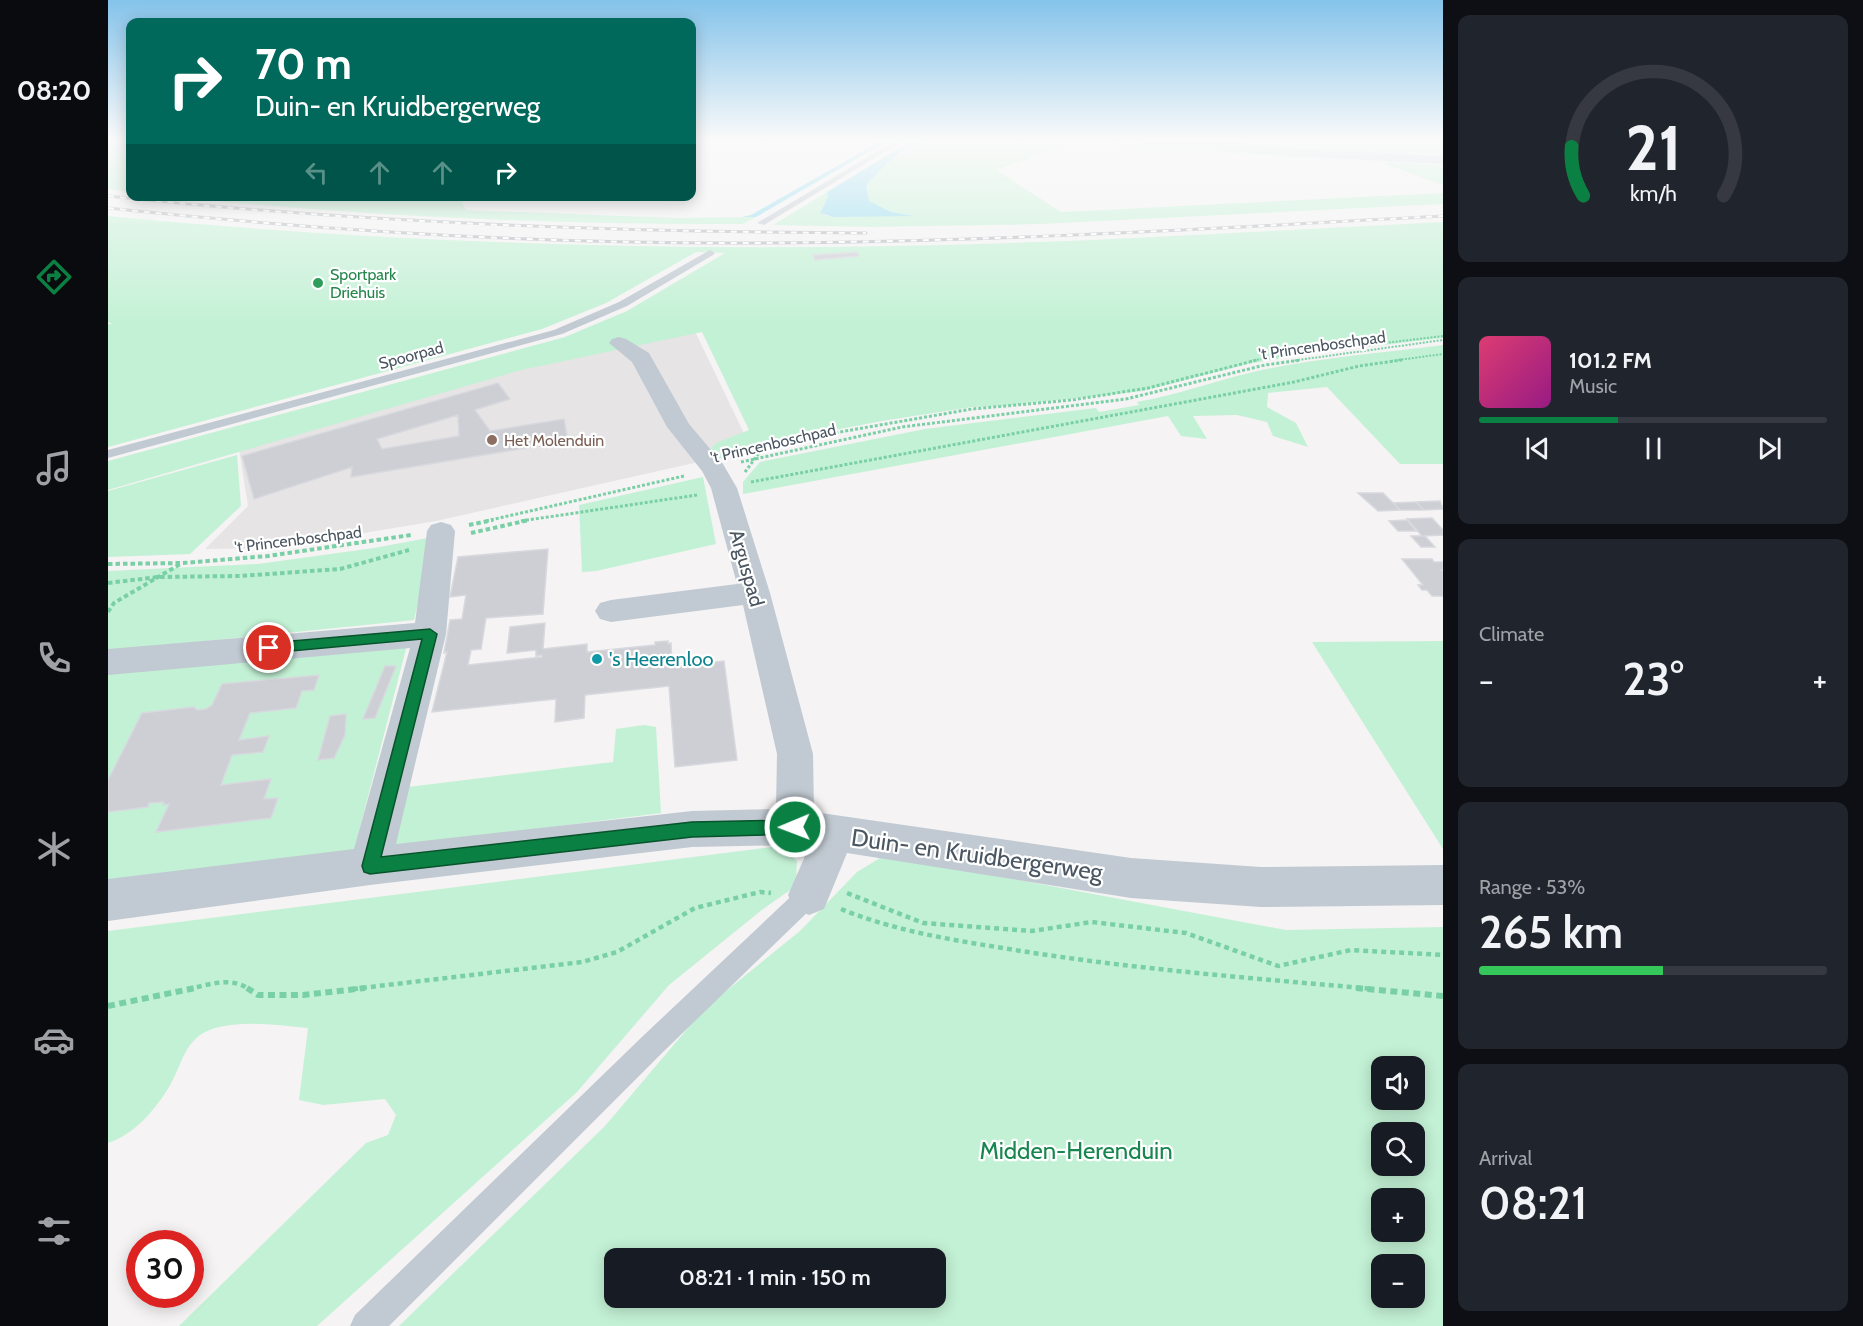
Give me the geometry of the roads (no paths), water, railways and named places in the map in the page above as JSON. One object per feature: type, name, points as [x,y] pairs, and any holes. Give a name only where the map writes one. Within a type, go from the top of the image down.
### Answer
[{"type":"street","name":"Arguspad","points":[[619,343],[641,358],[679,427],[725,481],[795,754],[795,827]]},
{"type":"street","points":[[370,866],[430,634],[441,531]]},
{"type":"street","points":[[611,611],[755,593]]},
{"type":"street","points":[[108,662],[430,634]]},
{"type":"street","name":"Duin- en Kruidbergerweg","points":[[108,900],[370,866],[692,830],[795,827],[1131,878],[1261,887],[1443,885]]},
{"type":"street","points":[[812,887],[835,834]]},
{"type":"lane","points":[[761,223],[798,201]]},
{"type":"lane","name":"Spoorpad","points":[[108,454],[558,332],[622,304],[710,253]]},
{"type":"lane","points":[[366,1326],[812,887]]},
{"type":"water","points":[[776,201],[784,201],[756,217],[742,217],[751,215]]},
{"type":"water","points":[[826,201],[869,201],[891,212],[914,216],[834,217],[820,213]]},
{"type":"railway","points":[[161,201],[297,213],[486,224],[676,231],[866,233]]},
{"type":"railway","points":[[108,208],[263,223],[419,234],[575,241],[731,243],[998,238],[1443,216]]},
{"type":"place","name":"Sportpark Driehuis","points":[[318,283]]},
{"type":"place","name":"Het Molenduin","points":[[492,440]]},
{"type":"place","name":"'s Heerenloo","points":[[597,659]]},
{"type":"park label","name":"Midden-Herenduin","points":[[1076,1151]]}]
